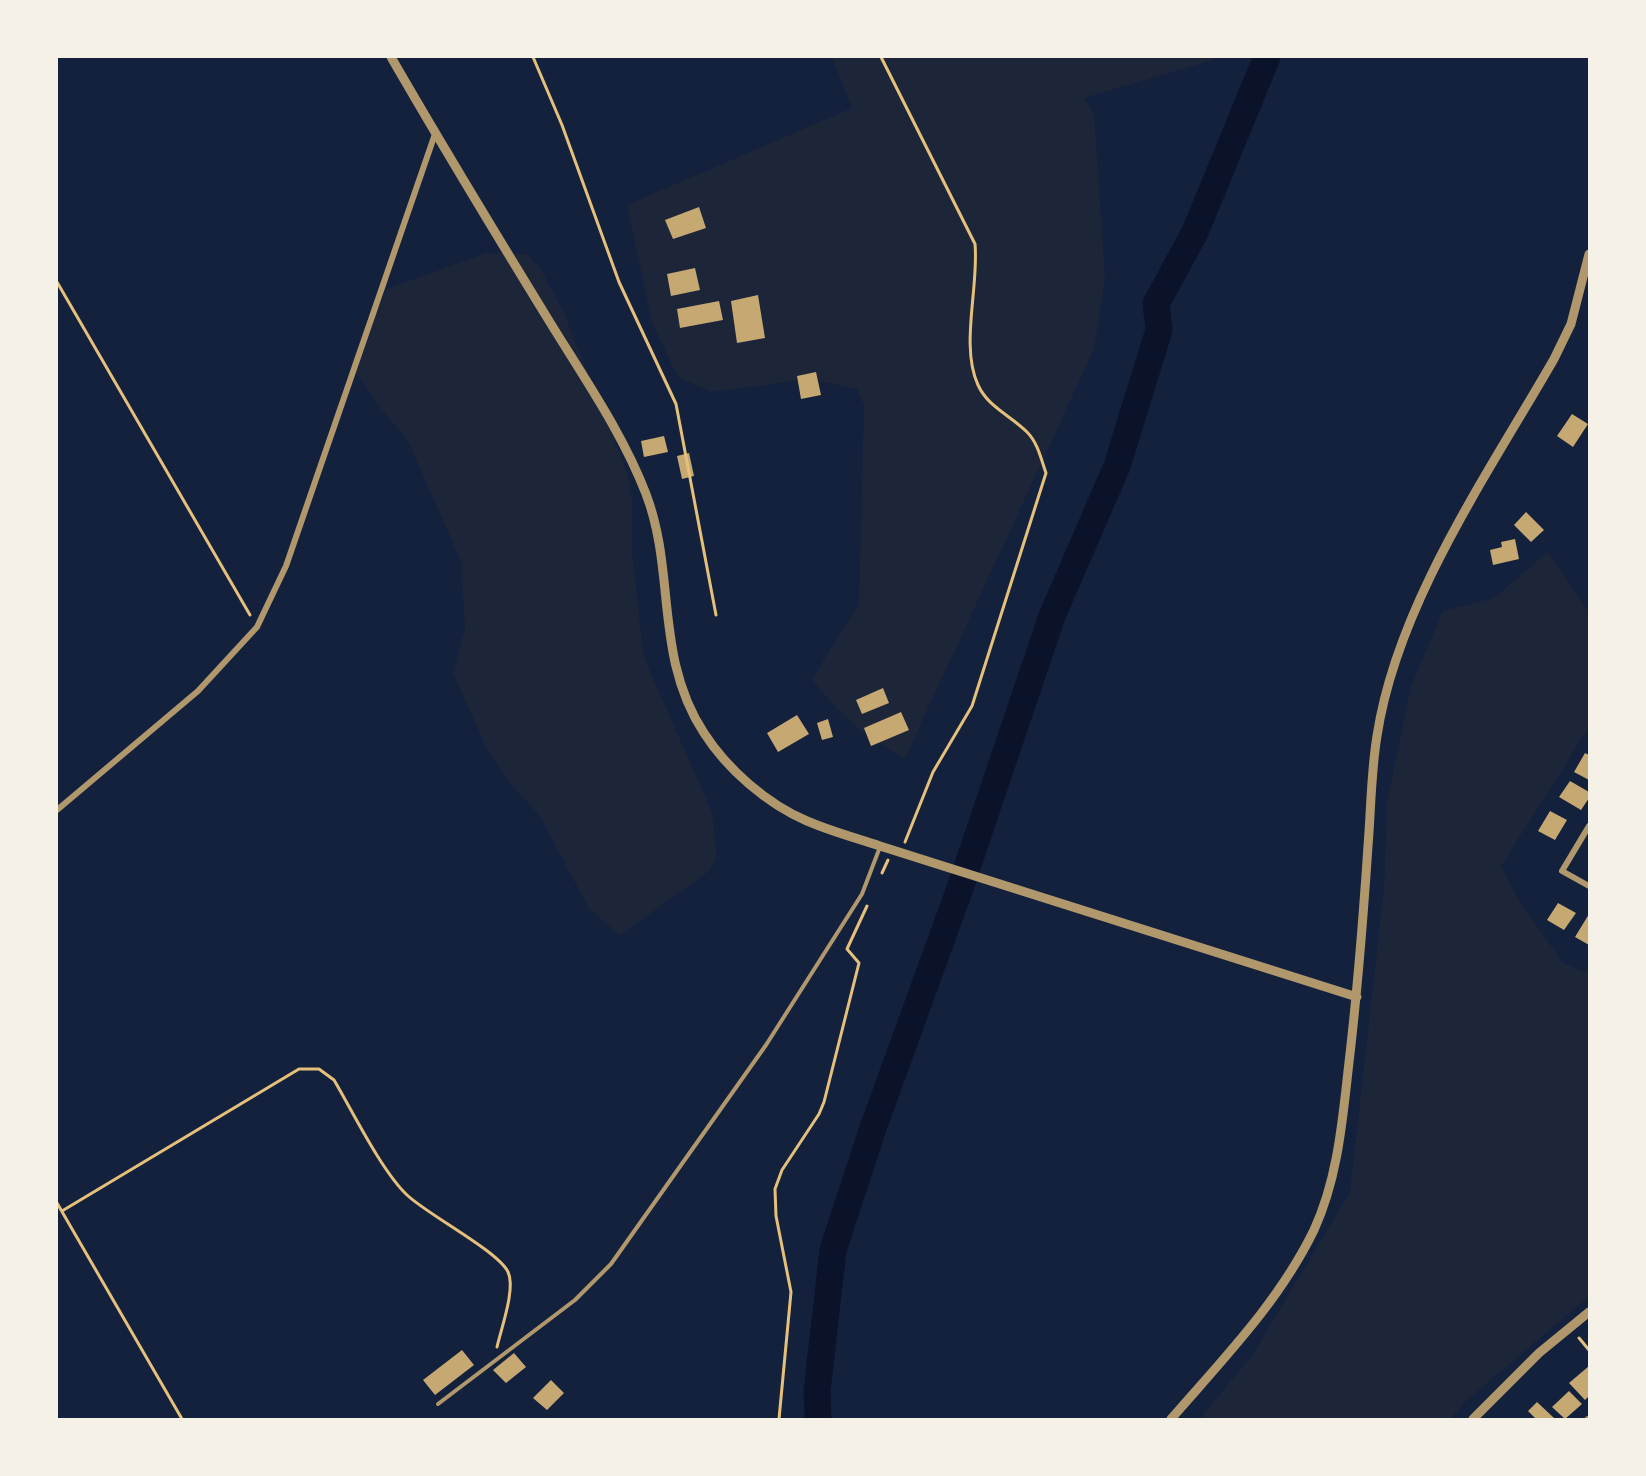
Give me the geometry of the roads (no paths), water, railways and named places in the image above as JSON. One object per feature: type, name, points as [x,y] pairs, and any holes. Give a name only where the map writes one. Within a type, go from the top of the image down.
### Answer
[{"type":"street","points":[[392,57],[435,134],[615,428],[647,495],[659,549],[669,639],[681,686],[703,733],[733,770],[768,797],[805,820],[926,861],[1357,997]]},
{"type":"street","points":[[57,810],[198,691],[257,627],[286,566],[435,134]]},
{"type":"street","points":[[1171,1419],[1263,1312],[1297,1263],[1315,1226],[1336,1162],[1341,1136],[1357,997],[1377,735],[1399,651],[1426,582],[1554,360],[1571,324],[1589,254]]},
{"type":"street","points":[[1589,826],[1562,871],[1589,886]]},
{"type":"street","points":[[1473,1419],[1539,1353],[1589,1312]]},
{"type":"lane","points":[[438,1404],[576,1299],[611,1264],[766,1045],[862,894],[880,846]]},
{"type":"waterway","points":[[818,1419],[817,1391],[833,1250],[873,1128],[959,891],[1052,616],[1117,466],[1159,330],[1156,304],[1195,232],[1267,57]]}]
